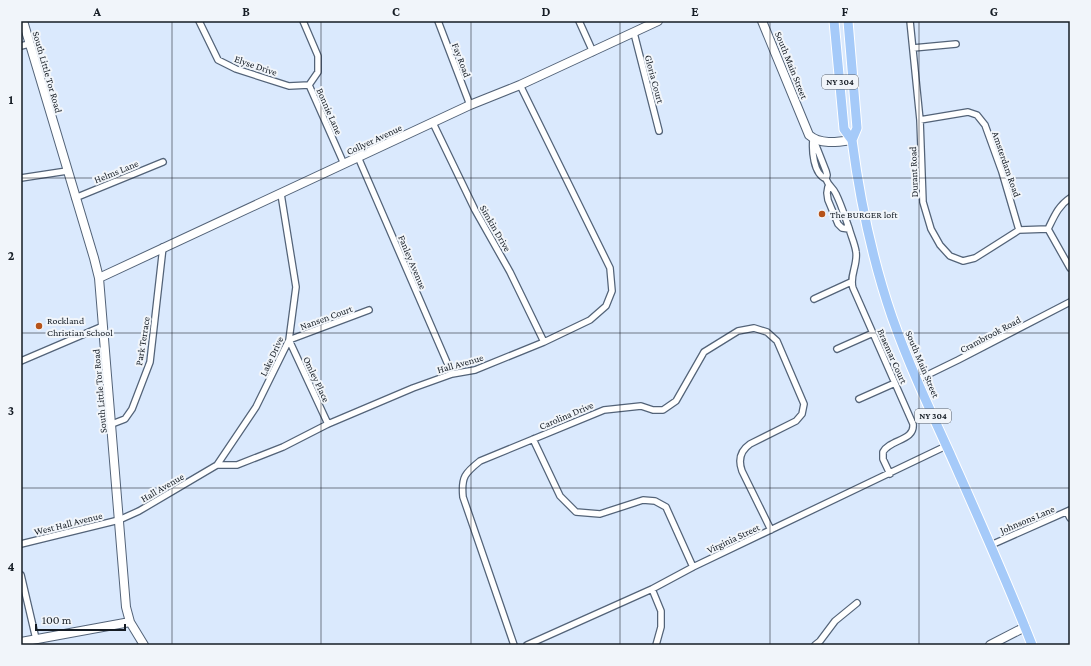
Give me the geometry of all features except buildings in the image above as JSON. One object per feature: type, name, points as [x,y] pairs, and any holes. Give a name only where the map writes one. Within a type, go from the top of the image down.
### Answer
[{"type":"main road","name":"NY 304","points":[[834,21],[844,129],[852,140]]},
{"type":"main road","name":"NY 304","points":[[848,21],[857,128],[852,140]]},
{"type":"main road","name":"South Main Street","points":[[852,140],[862,203],[876,266],[896,327],[917,380],[991,545],[1032,645]]},
{"type":"street","name":"South Little Tor Road","points":[[23,21],[25,45],[76,198],[99,278],[126,601],[130,622],[144,645]]},
{"type":"street","name":"Elyse Drive","points":[[199,21],[218,60],[236,69],[289,86],[309,85]]},
{"type":"street","name":"Bonnie Lane","points":[[303,21],[318,56],[318,72],[309,85],[344,164]]},
{"type":"street","name":"Fay Road","points":[[438,21],[470,105]]},
{"type":"street","points":[[580,21],[593,52]]},
{"type":"street","name":"Collyer Avenue","points":[[99,278],[470,105],[520,85],[658,21]]},
{"type":"street","name":"South Main Street","points":[[763,21],[805,128],[809,135],[813,138]]},
{"type":"street","name":"Durant Road","points":[[910,21],[920,120],[923,202],[931,229],[940,245],[950,256],[963,261],[975,258],[1019,230]]},
{"type":"street","name":"Gloria Court","points":[[634,33],[659,130]]},
{"type":"street","points":[[913,48],[956,44]]},
{"type":"street","name":"Hall Avenue","points":[[119,520],[139,511],[217,465],[237,465],[283,447],[328,424],[413,388],[452,374],[475,370],[544,342],[590,320],[606,306],[612,291],[610,268],[520,85]]},
{"type":"street","name":"Amsterdam Road","points":[[920,120],[968,112],[977,115],[985,125],[990,138],[1002,172],[1019,230]]},
{"type":"street","name":"Simkin Drive","points":[[433,123],[475,210],[510,272],[544,342]]},
{"type":"street","points":[[849,229],[842,228],[838,224],[827,198],[828,187],[826,179],[820,176],[812,151],[813,138],[828,142],[852,140]]},
{"type":"street","name":"Fanley Avenue","points":[[358,157],[452,374]]},
{"type":"street","name":"Helms Lane","points":[[76,198],[163,162]]},
{"type":"street","points":[[21,178],[67,172]]},
{"type":"street","points":[[814,299],[851,282],[855,265],[856,255],[849,229],[836,193],[828,187]]},
{"type":"street","name":"Lake Drive","points":[[217,465],[256,407],[289,340],[296,287],[281,194]]},
{"type":"street","points":[[1048,229],[1056,211],[1070,198]]},
{"type":"street","points":[[1019,230],[1048,229]]},
{"type":"street","points":[[1048,229],[1070,268]]},
{"type":"street","name":"Park Terrace","points":[[112,424],[125,419],[132,409],[150,362],[164,247]]},
{"type":"street","name":"Braemar Court","points":[[851,282],[912,421],[913,428],[910,435],[889,445],[883,452],[883,459],[890,474]]},
{"type":"street","name":"Crambrook Road","points":[[917,380],[1070,302]]},
{"type":"street","name":"Nansen Court","points":[[289,340],[369,310]]},
{"type":"street","points":[[21,361],[103,326]]},
{"type":"street","name":"Carolina Drive","points":[[514,645],[463,497],[462,484],[468,471],[480,461],[604,410],[641,406],[653,410],[663,410],[676,401],[704,352],[738,332],[754,328],[767,332],[777,341],[802,397],[804,407],[802,414],[796,421],[750,444],[744,449],[740,456],[742,471],[771,530]]},
{"type":"street","points":[[837,349],[873,333]]},
{"type":"street","name":"Omley Place","points":[[289,340],[328,424]]},
{"type":"street","points":[[859,399],[895,383]]},
{"type":"street","points":[[533,439],[560,496],[576,512],[600,514],[643,500],[655,501],[666,508],[693,567]]},
{"type":"street","name":"Virginia Street","points":[[527,645],[652,589],[693,567],[946,446]]},
{"type":"street","points":[[1069,511],[1070,518]]},
{"type":"street","name":"Johnsons Lane","points":[[991,545],[1069,511]]},
{"type":"street","name":"West Hall Avenue","points":[[21,544],[119,520]]},
{"type":"street","points":[[21,575],[33,641]]},
{"type":"street","points":[[652,589],[662,611],[661,627],[656,645]]},
{"type":"street","points":[[815,645],[820,641],[835,621],[857,603]]},
{"type":"street","points":[[21,642],[130,622]]},
{"type":"street","points":[[990,645],[1025,627]]},
{"type":"place","name":"The BURGER loft","points":[[822,214]]},
{"type":"place","name":"Rockland Christian School","points":[[39,326]]}]
